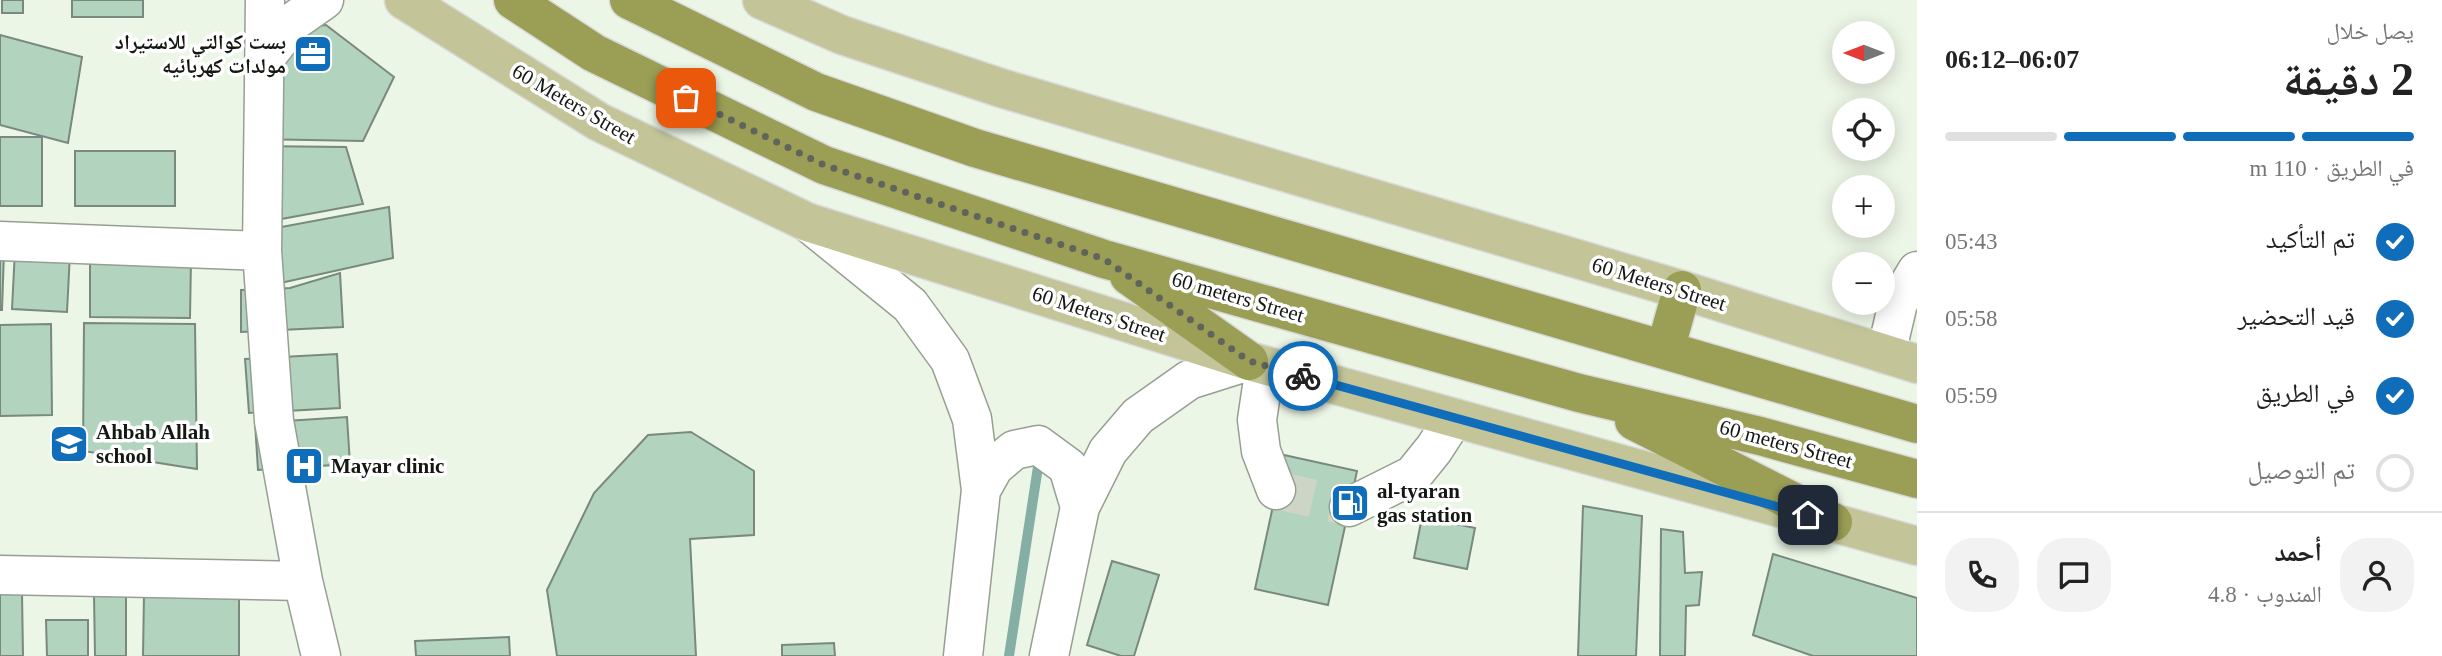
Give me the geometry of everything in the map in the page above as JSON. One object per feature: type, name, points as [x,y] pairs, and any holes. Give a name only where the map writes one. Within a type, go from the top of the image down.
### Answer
[{"type":"highway","name":"60 meters Street","points":[[513,0],[594,53],[824,165],[1104,259],[1579,393],[1760,436],[1917,479]]},
{"type":"highway","points":[[629,0],[816,92],[975,148],[1917,424]]},
{"type":"highway","points":[[1104,259],[1257,363]]},
{"type":"highway","points":[[1665,350],[1682,290]]},
{"type":"highway","points":[[1579,393],[1833,522]]},
{"type":"main road","name":"60 Meters Street","points":[[404,0],[599,122],[807,222],[1257,363],[1917,546]]},
{"type":"main road","name":"60 Meters Street","points":[[762,0],[842,35],[1001,88],[1682,290],[1902,359]]},
{"type":"street","points":[[265,0],[262,251],[274,421],[303,581],[321,656]]},
{"type":"street","points":[[265,58],[294,21],[324,0]]},
{"type":"street","points":[[807,222],[910,305],[950,360],[972,419],[981,490],[963,656]]},
{"type":"street","points":[[0,241],[262,251]]},
{"type":"street","points":[[1902,359],[1898,303],[1917,271]]},
{"type":"street","points":[[1049,656],[1080,507],[1108,450],[1138,416],[1189,380],[1257,363],[1261,451],[1276,490]]},
{"type":"street","points":[[1349,507],[1413,475],[1454,418]]},
{"type":"street","points":[[981,490],[995,467],[1014,450],[1038,444],[1068,467],[1080,507]]},
{"type":"street","points":[[0,575],[303,581]]},
{"type":"building","points":[[2,0],[23,0],[23,13],[2,13]]},
{"type":"building","points":[[72,0],[143,0],[143,17],[72,17]]},
{"type":"building","points":[[326,25],[394,77],[363,141],[255,139],[291,28]]},
{"type":"building","points":[[0,35],[82,57],[68,143],[0,125]]},
{"type":"building","points":[[0,137],[42,137],[42,206],[0,206]]},
{"type":"building","points":[[254,146],[346,147],[363,204],[265,222]]},
{"type":"building","points":[[75,151],[175,151],[175,206],[75,206]]},
{"type":"building","points":[[389,207],[393,258],[267,286],[265,230]]},
{"type":"building","points":[[15,250],[70,253],[67,312],[12,309]]},
{"type":"building","points":[[0,252],[4,252],[2,310],[0,310]]},
{"type":"building","points":[[90,258],[191,259],[190,318],[90,317]]},
{"type":"building","points":[[340,273],[343,327],[241,332],[241,290],[290,288]]},
{"type":"building","points":[[84,323],[195,324],[197,469],[83,451]]},
{"type":"building","points":[[51,324],[52,415],[0,416],[0,325]]},
{"type":"building","points":[[337,354],[340,408],[249,413],[245,359]]},
{"type":"building","points":[[347,417],[350,464],[258,470],[255,423]]},
{"type":"building","points":[[691,432],[754,471],[754,535],[690,539],[696,656],[557,656],[547,590],[594,493],[648,435]]},
{"type":"building","points":[[1284,455],[1357,471],[1328,605],[1255,589]]},
{"type":"building","points":[[1583,506],[1642,516],[1636,656],[1578,656]]},
{"type":"building","points":[[1422,517],[1475,528],[1467,569],[1414,558]]},
{"type":"building","points":[[1661,529],[1683,532],[1685,573],[1702,572],[1699,605],[1686,606],[1685,656],[1660,656]]},
{"type":"building","points":[[1773,554],[1917,598],[1917,656],[1813,656],[1753,635]]},
{"type":"building","points":[[1112,561],[1159,575],[1134,656],[1121,656],[1087,645]]},
{"type":"building","points":[[0,593],[22,593],[23,656],[0,656]]},
{"type":"building","points":[[144,594],[239,595],[239,656],[143,656]]},
{"type":"building","points":[[94,595],[126,595],[126,656],[95,656]]},
{"type":"building","points":[[46,620],[88,620],[88,656],[47,656]]},
{"type":"building","points":[[509,637],[510,656],[416,656],[415,641]]},
{"type":"building","points":[[834,643],[835,656],[782,656],[782,645]]},
{"type":"waterway","points":[[1009,656],[1038,467]]},
{"type":"tunnel","points":[[1276,490],[1349,507]]},
{"type":"way so far","points":[[686,98],[824,165],[1104,259],[1249,361],[1303,376]]},
{"type":"place","name":"بست كوالتي للاستيراد مولدات كهربائيه","points":[[313,54]]},
{"type":"place","name":"Ahbab Allah school","points":[[69,444]]},
{"type":"place","name":"Mayar clinic","points":[[304,466]]},
{"type":"place","name":"al-tyaran gas station","points":[[1350,503]]},
{"type":"route","points":[[1303,376],[1808,515]]}]
